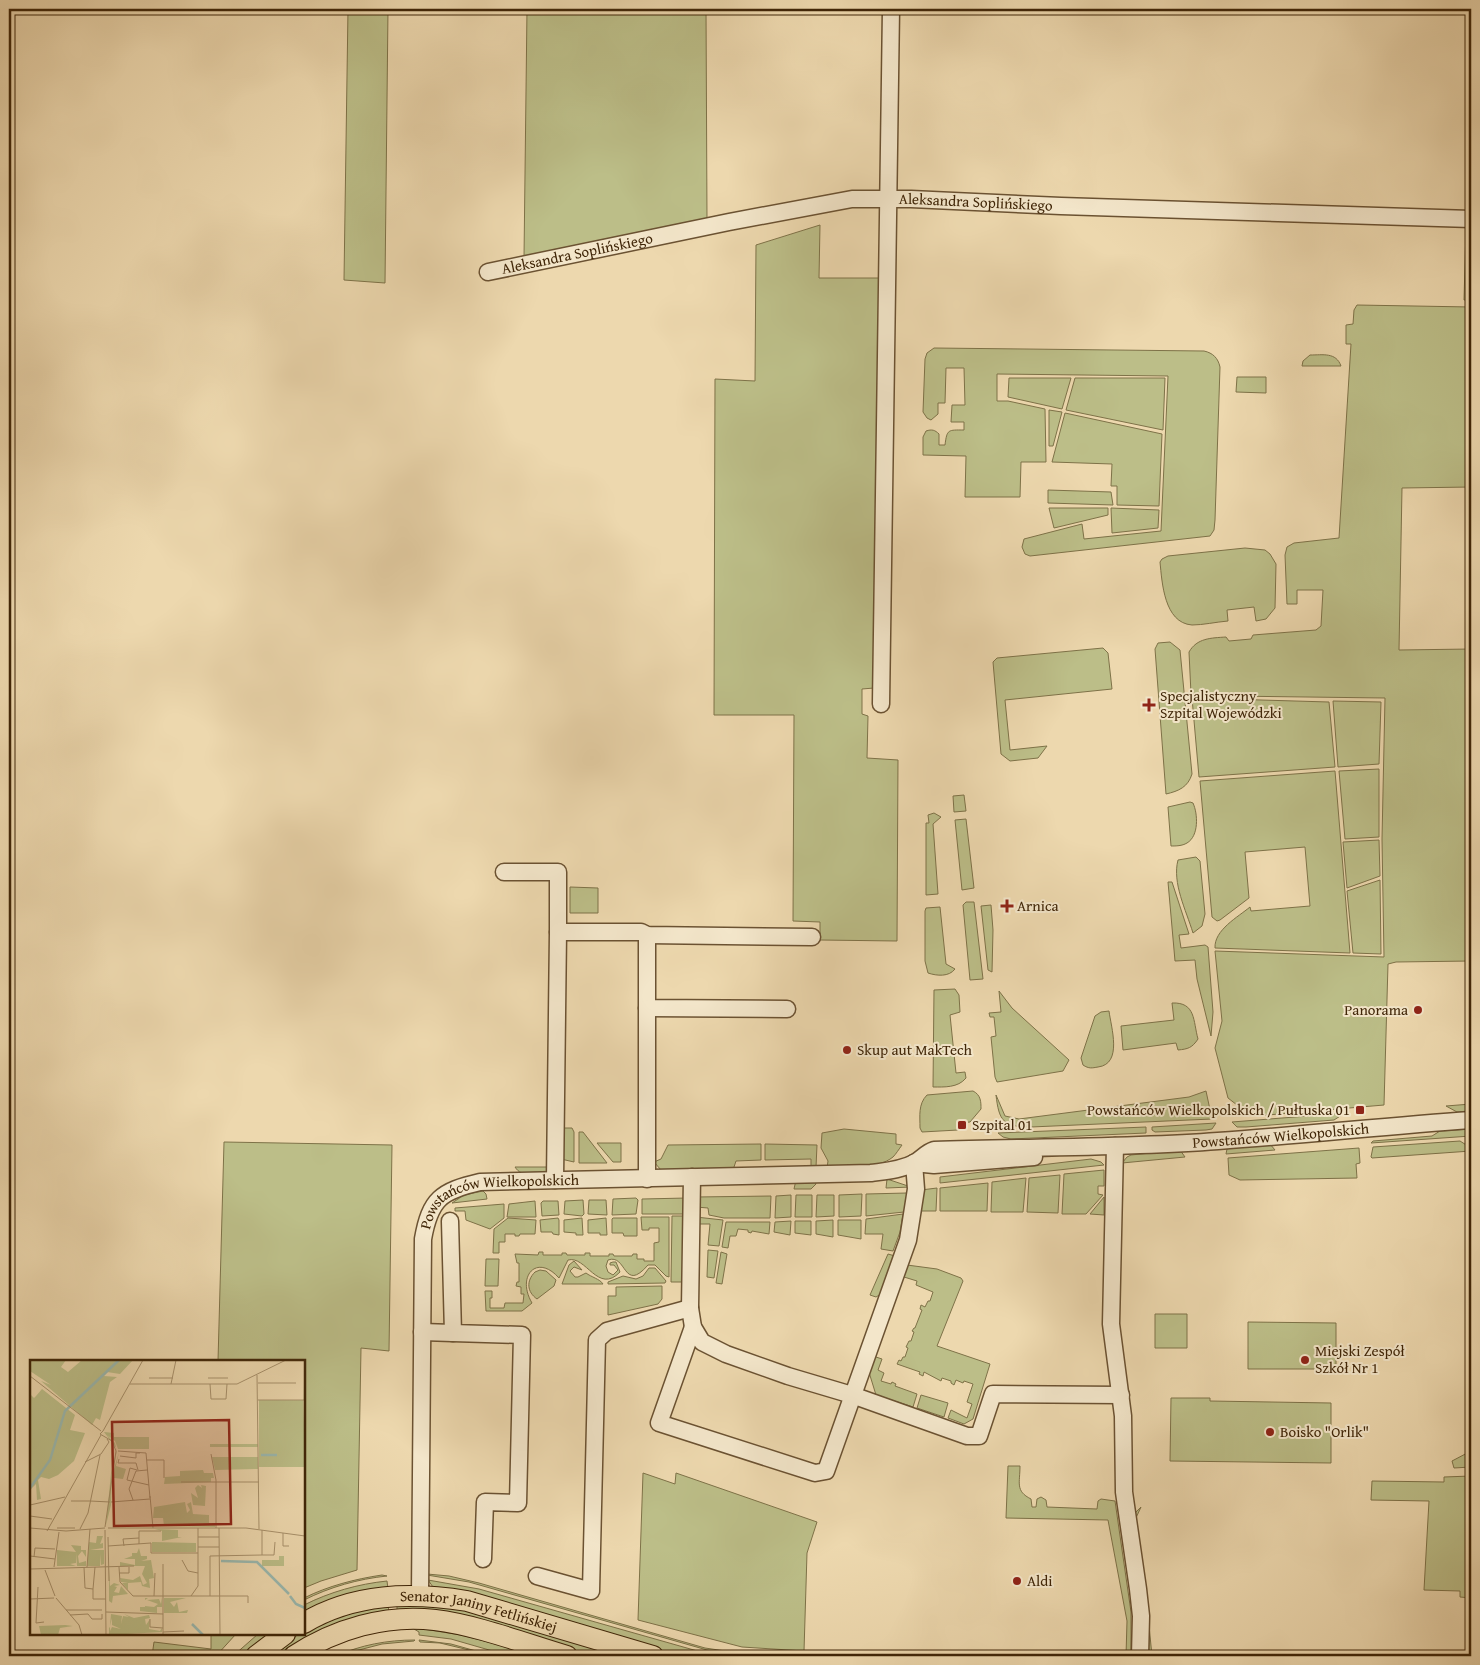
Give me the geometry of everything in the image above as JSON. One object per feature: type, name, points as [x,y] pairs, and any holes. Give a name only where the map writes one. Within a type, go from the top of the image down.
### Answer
[{"type":"main road","name":"Senator Janiny Fetlińskiej","points":[[305,1623],[354,1602],[392,1596],[420,1595],[467,1601],[653,1656]]},
{"type":"main road","name":"Senator Janiny Fetlińskiej","points":[[294,1656],[318,1642],[358,1626],[394,1620],[418,1619],[459,1624],[567,1656]]},
{"type":"main road","points":[[256,1656],[284,1635]]},
{"type":"street","points":[[881,704],[891,9]]},
{"type":"street","name":"Aleksandra Soplińskiego","points":[[488,272],[852,199],[888,198],[1061,206],[1471,219]]},
{"type":"street","points":[[504,872],[558,872],[555,1180]]},
{"type":"street","points":[[558,932],[640,932],[647,935],[812,937]]},
{"type":"street","points":[[647,935],[647,1179]]},
{"type":"street","points":[[647,1008],[787,1009]]},
{"type":"street","name":"Powstańców Wielkopolskich","points":[[420,1595],[423,1239],[426,1224],[435,1203],[450,1191],[480,1182],[871,1172],[893,1170],[914,1163],[934,1165],[1025,1158],[1090,1148],[1219,1142],[1471,1120]]},
{"type":"street","points":[[1115,1146],[1110,1304],[1112,1344],[1121,1395],[1124,1492],[1141,1616],[1140,1656]]},
{"type":"street","points":[[693,1327],[659,1423],[814,1473],[826,1471],[908,1240],[916,1189],[914,1163]]},
{"type":"street","points":[[692,1177],[690,1308],[693,1327],[702,1342],[726,1354],[788,1376],[852,1395],[967,1436],[978,1436],[994,1394],[1121,1395]]},
{"type":"street","points":[[450,1220],[453,1333]]},
{"type":"street","points":[[537,1576],[591,1591],[597,1340],[606,1331],[690,1308]]},
{"type":"street","points":[[422,1332],[522,1335],[518,1503],[485,1502],[483,1559]]},
{"type":"green space","points":[[348,9],[388,9],[385,283],[344,280]]},
{"type":"green space","points":[[527,9],[706,9],[707,220],[524,257]]},
{"type":"green space","points":[[820,225],[819,278],[879,278],[874,688],[862,689],[862,714],[868,716],[867,758],[898,760],[897,941],[820,940],[820,922],[793,921],[794,715],[714,715],[715,379],[755,381],[756,245]]},
{"type":"green space","points":[[1466,228],[1471,229],[1471,300],[1464,300]]},
{"type":"green space","points":[[1357,305],[1471,307],[1471,487],[1402,488],[1399,650],[1471,649],[1471,961],[1396,962],[1388,964],[1384,1105],[1256,1116],[1228,1098],[1215,1048],[1222,1021],[1215,951],[1384,957],[1382,839],[1385,698],[1191,694],[1189,652],[1200,641],[1210,638],[1226,637],[1229,641],[1251,639],[1253,635],[1316,630],[1321,626],[1323,590],[1297,590],[1297,604],[1287,604],[1285,555],[1287,547],[1294,543],[1339,538],[1351,344],[1346,344],[1346,325],[1353,324],[1354,310]]},
{"type":"green space","points":[[934,348],[1204,351],[1210,353],[1218,361],[1220,367],[1214,530],[1210,536],[1030,556],[1025,554],[1022,547],[1024,539],[1082,524],[1084,539],[1161,531],[1168,376],[997,374],[997,401],[1008,401],[1045,409],[1046,462],[1021,462],[1020,497],[965,497],[966,456],[923,455],[923,437],[926,431],[932,430],[939,434],[939,445],[945,445],[949,432],[964,430],[964,422],[951,422],[952,405],[965,405],[964,368],[946,368],[945,403],[938,403],[938,414],[931,420],[923,412],[925,359],[927,353]]},
{"type":"green space","points":[[1310,355],[1332,356],[1336,358],[1341,366],[1302,366],[1303,361]]},
{"type":"green space","points":[[1237,377],[1266,377],[1266,393],[1236,392]]},
{"type":"green space","points":[[1009,378],[1071,378],[1062,409],[1008,397]]},
{"type":"green space","points":[[1075,378],[1165,378],[1163,430],[1066,410]]},
{"type":"green space","points":[[1049,410],[1062,412],[1053,446],[1049,446]]},
{"type":"green space","points":[[1065,413],[1162,434],[1159,506],[1117,505],[1117,486],[1111,486],[1112,464],[1052,462]]},
{"type":"green space","points":[[1048,490],[1111,492],[1113,505],[1048,503]]},
{"type":"green space","points":[[1049,508],[1108,508],[1108,515],[1054,528]]},
{"type":"green space","points":[[1111,508],[1159,510],[1158,528],[1112,533]]},
{"type":"green space","points":[[1245,548],[1265,550],[1276,564],[1275,608],[1266,619],[1256,621],[1254,607],[1227,610],[1228,621],[1205,624],[1192,625],[1183,623],[1175,617],[1166,600],[1160,562],[1162,559],[1168,556]]},
{"type":"green space","points":[[1170,642],[1180,650],[1192,774],[1182,788],[1166,794],[1155,649],[1158,643]]},
{"type":"green space","points":[[1103,648],[1108,653],[1112,689],[1005,700],[1010,750],[1047,746],[1038,758],[1010,761],[1001,754],[993,662],[997,658]]},
{"type":"green space","points":[[1192,698],[1329,702],[1335,767],[1199,777]]},
{"type":"green space","points":[[1333,701],[1381,702],[1379,764],[1338,767]]},
{"type":"green space","points":[[1379,769],[1379,837],[1345,839],[1339,771]]},
{"type":"green space","points":[[1335,771],[1350,953],[1215,948],[1218,935],[1222,930],[1250,907],[1251,911],[1310,906],[1305,847],[1245,852],[1249,898],[1217,921],[1212,917],[1200,781]]},
{"type":"green space","points":[[964,795],[966,811],[954,812],[953,796]]},
{"type":"green space","points":[[1193,803],[1196,813],[1194,835],[1185,844],[1171,846],[1168,807]]},
{"type":"green space","points":[[934,813],[941,817],[933,824],[938,894],[926,895],[926,823],[929,823],[928,815]]},
{"type":"green space","points":[[966,819],[974,888],[962,890],[955,820]]},
{"type":"green space","points":[[1379,840],[1380,876],[1347,888],[1343,842]]},
{"type":"green space","points":[[1196,857],[1200,861],[1205,914],[1202,926],[1193,933],[1178,887],[1177,869],[1178,860]]},
{"type":"green space","points":[[1380,880],[1381,954],[1353,953],[1347,891]]},
{"type":"green space","points":[[1168,882],[1172,882],[1189,934],[1179,935],[1181,948],[1205,945],[1208,947],[1213,1012],[1211,1036],[1197,979],[1195,960],[1175,961]]},
{"type":"green space","points":[[570,887],[598,888],[598,913],[570,913]]},
{"type":"green space","points":[[966,902],[974,902],[983,979],[970,980],[963,905]]},
{"type":"green space","points":[[991,905],[993,930],[992,972],[988,970],[981,906]]},
{"type":"green space","points":[[940,907],[946,964],[955,969],[950,973],[935,975],[928,973],[925,961],[925,911],[926,908]]},
{"type":"green space","points":[[955,989],[959,995],[960,1012],[950,1015],[956,1073],[965,1072],[966,1078],[959,1084],[933,1087],[934,990]]},
{"type":"green space","points":[[999,991],[1012,1008],[1069,1060],[1063,1071],[997,1082],[991,1037],[996,1036],[994,1017],[990,1017],[989,1013],[1001,1012]]},
{"type":"green space","points":[[1172,1003],[1185,1006],[1192,1014],[1198,1039],[1192,1046],[1178,1050],[1176,1043],[1123,1050],[1121,1026],[1174,1020]]},
{"type":"green space","points":[[1109,1011],[1114,1044],[1111,1059],[1106,1064],[1098,1067],[1087,1067],[1083,1065],[1081,1058],[1095,1016],[1101,1012]]},
{"type":"green space","points":[[973,1091],[981,1101],[981,1109],[970,1122],[957,1123],[958,1130],[922,1132],[920,1128],[920,1110],[922,1102],[927,1095]]},
{"type":"green space","points":[[1206,1091],[1212,1119],[1031,1127],[1014,1126],[1004,1121],[999,1111],[996,1095],[1005,1116],[1019,1119],[1189,1097]]},
{"type":"green space","points":[[1471,1104],[1471,1111],[1457,1112],[1446,1106]]},
{"type":"green space","points":[[1345,1113],[1334,1120],[1246,1127],[1237,1127],[1232,1122]]},
{"type":"green space","points":[[1216,1123],[1212,1129],[1206,1130],[1155,1132],[1152,1130],[1152,1127]]},
{"type":"green space","points":[[1146,1127],[1146,1133],[1011,1139],[1003,1137],[998,1133]]},
{"type":"green space","points":[[561,1128],[572,1128],[574,1132],[574,1162],[561,1159]]},
{"type":"green space","points":[[844,1129],[896,1134],[896,1144],[902,1145],[893,1157],[879,1164],[862,1167],[827,1168],[828,1161],[821,1148],[822,1133]]},
{"type":"green space","points":[[1471,1129],[1471,1136],[1371,1143],[1373,1141],[1432,1136],[1440,1131]]},
{"type":"green space","points":[[579,1132],[583,1132],[607,1163],[579,1163]]},
{"type":"green space","points":[[1460,1141],[1471,1148],[1471,1151],[1371,1157],[1373,1147]]},
{"type":"green space","points":[[224,1142],[392,1145],[389,1351],[361,1348],[357,1570],[305,1588],[305,1360],[218,1360]]},
{"type":"green space","points":[[597,1143],[621,1143],[621,1162],[613,1162]]},
{"type":"green space","points":[[761,1144],[761,1160],[736,1161],[733,1170],[661,1170],[654,1162],[661,1159],[668,1145]]},
{"type":"green space","points":[[765,1144],[817,1145],[816,1167],[811,1168],[811,1159],[765,1160]]},
{"type":"green space","points":[[1270,1144],[1275,1150],[1226,1154],[1227,1149],[1230,1148]]},
{"type":"green space","points":[[1359,1148],[1360,1163],[1356,1164],[1357,1178],[1240,1180],[1229,1175],[1228,1158]]},
{"type":"green space","points":[[1180,1150],[1185,1157],[1122,1163],[1131,1155]]},
{"type":"green space","points":[[1091,1159],[1104,1165],[940,1183],[940,1177]]},
{"type":"green space","points":[[515,1167],[548,1167],[546,1173],[529,1175],[521,1173]]},
{"type":"green space","points":[[1104,1170],[1104,1186],[1098,1186],[1098,1194],[1103,1195],[1086,1214],[1062,1214],[1064,1174]]},
{"type":"green space","points":[[1060,1175],[1058,1213],[1027,1212],[1029,1178]]},
{"type":"green space","points":[[1026,1178],[1023,1212],[991,1212],[992,1182]]},
{"type":"green space","points":[[887,1179],[911,1187],[886,1188]]},
{"type":"green space","points":[[796,1180],[815,1180],[816,1184],[811,1189],[794,1189]]},
{"type":"green space","points":[[988,1183],[987,1211],[940,1211],[940,1188]]},
{"type":"green space","points":[[937,1188],[936,1211],[918,1211],[921,1190]]},
{"type":"green space","points":[[483,1191],[487,1199],[452,1203],[464,1195]]},
{"type":"green space","points":[[907,1193],[904,1212],[866,1216],[866,1194]]},
{"type":"green space","points":[[862,1194],[861,1216],[839,1217],[839,1195]]},
{"type":"green space","points":[[791,1195],[791,1217],[775,1218],[776,1196]]},
{"type":"green space","points":[[796,1195],[812,1195],[812,1217],[795,1217]]},
{"type":"green space","points":[[817,1195],[834,1195],[834,1216],[816,1217]]},
{"type":"green space","points":[[771,1196],[770,1218],[724,1218],[709,1215],[708,1208],[696,1207],[696,1197]]},
{"type":"green space","points":[[1104,1197],[1104,1215],[1090,1214]]},
{"type":"green space","points":[[636,1198],[638,1200],[636,1214],[612,1215],[613,1199]]},
{"type":"green space","points":[[687,1198],[687,1214],[642,1214],[642,1199]]},
{"type":"green space","points":[[583,1200],[584,1214],[582,1216],[564,1214],[565,1201]]},
{"type":"green space","points":[[589,1200],[606,1200],[607,1215],[588,1214]]},
{"type":"green space","points":[[535,1201],[536,1217],[507,1217],[509,1204]]},
{"type":"green space","points":[[543,1201],[558,1201],[559,1215],[542,1216],[541,1203]]},
{"type":"green space","points":[[504,1204],[504,1218],[490,1229],[466,1220],[465,1211],[455,1211],[455,1208]]},
{"type":"green space","points":[[903,1214],[900,1232],[893,1251],[881,1249],[883,1234],[865,1234],[866,1219]]},
{"type":"green space","points":[[672,1216],[687,1216],[686,1282],[671,1282]]},
{"type":"green space","points":[[641,1217],[669,1217],[669,1277],[655,1265],[648,1265],[640,1273],[629,1274],[614,1259],[608,1260],[606,1266],[608,1272],[613,1275],[618,1270],[614,1265],[610,1265],[610,1263],[616,1262],[620,1272],[612,1278],[605,1279],[592,1273],[581,1263],[568,1260],[559,1278],[551,1271],[543,1268],[531,1271],[526,1284],[532,1303],[522,1311],[486,1311],[485,1291],[492,1291],[490,1308],[504,1308],[505,1303],[523,1303],[524,1294],[521,1294],[521,1287],[516,1286],[517,1282],[519,1282],[519,1263],[517,1263],[515,1254],[538,1255],[539,1252],[543,1252],[543,1255],[562,1255],[562,1253],[566,1253],[567,1255],[585,1255],[585,1253],[590,1253],[590,1256],[609,1256],[609,1254],[613,1254],[614,1256],[632,1256],[637,1254],[637,1259],[654,1261],[654,1243],[659,1242],[659,1228],[642,1230]]},
{"type":"green space","points":[[696,1217],[723,1220],[719,1246],[708,1245],[710,1224],[696,1224]]},
{"type":"green space","points":[[508,1218],[536,1220],[535,1234],[515,1236],[515,1234],[505,1234],[505,1242],[499,1242],[499,1253],[493,1253],[494,1229]]},
{"type":"green space","points":[[558,1218],[559,1235],[552,1232],[541,1232],[540,1220]]},
{"type":"green space","points":[[582,1218],[583,1235],[564,1232],[564,1220]]},
{"type":"green space","points":[[606,1218],[607,1235],[588,1233],[588,1220]]},
{"type":"green space","points":[[613,1218],[637,1218],[637,1236],[624,1236],[623,1233],[612,1233]]},
{"type":"green space","points":[[833,1220],[833,1237],[816,1234],[816,1221]]},
{"type":"green space","points":[[838,1220],[861,1220],[861,1239],[838,1235]]},
{"type":"green space","points":[[791,1221],[790,1235],[774,1232],[775,1222]]},
{"type":"green space","points":[[795,1221],[811,1221],[811,1235],[795,1233]]},
{"type":"green space","points":[[726,1222],[770,1222],[769,1234],[752,1231],[751,1233],[748,1230],[738,1229],[736,1236],[730,1236],[728,1248],[722,1247]]},
{"type":"green space","points":[[708,1250],[718,1251],[714,1278],[707,1277]]},
{"type":"green space","points":[[721,1252],[727,1254],[722,1284],[716,1283]]},
{"type":"green space","points":[[888,1254],[895,1256],[881,1294],[876,1297],[870,1295]]},
{"type":"green space","points":[[486,1259],[499,1259],[498,1286],[485,1286]]},
{"type":"green space","points":[[574,1261],[582,1270],[574,1267],[570,1271],[575,1277],[586,1273],[603,1284],[562,1284],[569,1265]]},
{"type":"green space","points":[[907,1265],[937,1269],[961,1278],[963,1281],[937,1346],[990,1364],[973,1419],[964,1424],[948,1418],[951,1410],[967,1418],[972,1404],[967,1402],[973,1384],[956,1380],[954,1385],[951,1381],[942,1378],[941,1381],[924,1372],[923,1376],[919,1374],[920,1372],[897,1364],[899,1360],[901,1361],[905,1357],[908,1348],[906,1347],[909,1341],[911,1341],[914,1332],[912,1331],[922,1310],[920,1309],[921,1305],[925,1307],[928,1301],[930,1301],[933,1292],[916,1285],[917,1281],[904,1277]]},
{"type":"green space","points":[[649,1268],[655,1268],[666,1281],[665,1283],[608,1284],[608,1282],[623,1276],[636,1279],[643,1276]]},
{"type":"green space","points":[[540,1270],[546,1271],[556,1280],[554,1286],[537,1299],[531,1293],[529,1283],[532,1275]]},
{"type":"green space","points":[[662,1286],[662,1299],[658,1304],[608,1315],[608,1296],[616,1296],[616,1287]]},
{"type":"green space","points":[[1155,1314],[1187,1314],[1187,1348],[1155,1348]]},
{"type":"green space","points":[[1248,1322],[1336,1323],[1336,1369],[1248,1369]]},
{"type":"green space","points":[[873,1356],[882,1359],[878,1370],[884,1373],[881,1381],[891,1384],[892,1382],[896,1384],[895,1386],[917,1394],[913,1407],[876,1395],[868,1369]]},
{"type":"green space","points":[[921,1395],[948,1403],[944,1417],[917,1408]]},
{"type":"green space","name":"Boisko \"Orlik\"","points":[[1171,1398],[1210,1398],[1210,1401],[1331,1403],[1331,1463],[1170,1461]]},
{"type":"green space","points":[[1471,1451],[1471,1467],[1454,1468],[1452,1461]]},
{"type":"green space","points":[[1008,1466],[1020,1466],[1020,1490],[1031,1499],[1032,1507],[1036,1507],[1037,1499],[1041,1497],[1046,1500],[1047,1507],[1097,1509],[1098,1501],[1101,1499],[1115,1501],[1131,1612],[1131,1656],[1126,1656],[1127,1621],[1108,1520],[1006,1518]]},
{"type":"green space","points":[[643,1473],[675,1484],[676,1473],[817,1522],[807,1553],[804,1651],[742,1647],[638,1620]]},
{"type":"green space","points":[[1471,1476],[1471,1598],[1460,1597],[1460,1591],[1424,1590],[1429,1501],[1371,1500],[1372,1481],[1444,1482],[1444,1477]]},
{"type":"green space","points":[[1141,1507],[1135,1520],[1145,1585],[1152,1656],[1147,1656],[1147,1610],[1133,1520],[1135,1513]]},
{"type":"green space","points":[[427,1574],[449,1576],[479,1583],[705,1648],[759,1656],[740,1656],[707,1650],[469,1582]]},
{"type":"green space","points":[[382,1575],[387,1576],[344,1584],[305,1600],[305,1598],[313,1594],[352,1581]]},
{"type":"green space","points":[[428,1580],[479,1589],[715,1656],[678,1656],[438,1590]]},
{"type":"green space","points":[[387,1581],[388,1589],[305,1615],[305,1605],[334,1592],[365,1584]]},
{"type":"green space","points":[[397,1603],[450,1606],[628,1656],[594,1656],[459,1617],[397,1612]]},
{"type":"green space","points":[[388,1604],[389,1613],[282,1656],[267,1656],[298,1635],[305,1635],[305,1630],[328,1619]]},
{"type":"green space","points":[[417,1628],[461,1635],[543,1656],[510,1656],[451,1639],[419,1635],[419,1632],[414,1629],[400,1629]]},
{"type":"green space","points":[[211,1635],[235,1635],[216,1656],[152,1656],[154,1642],[211,1649]]},
{"type":"green space","points":[[257,1635],[272,1635],[247,1656],[233,1656]]},
{"type":"green space","points":[[415,1640],[382,1644],[336,1656],[374,1644]]},
{"type":"green space","points":[[419,1640],[451,1644],[494,1656],[440,1643],[420,1642]]},
{"type":"place","name":"Specjalistyczny Szpital Wojewódzki","points":[[1149,705]]},
{"type":"place","name":"Arnica","points":[[1007,906]]},
{"type":"place","name":"Panorama","points":[[1418,1010]]},
{"type":"place","name":"Skup aut MakTech","points":[[847,1050]]},
{"type":"place","name":"Powstańców Wielkopolskich / Pułtuska 01","points":[[1360,1110]]},
{"type":"place","name":"Szpital 01","points":[[962,1125]]},
{"type":"place","name":"Miejski Zespół Szkół Nr 1","points":[[1305,1360]]},
{"type":"place","name":"Boisko \"Orlik\"","points":[[1270,1432]]},
{"type":"place","name":"Aldi","points":[[1017,1581]]}]
